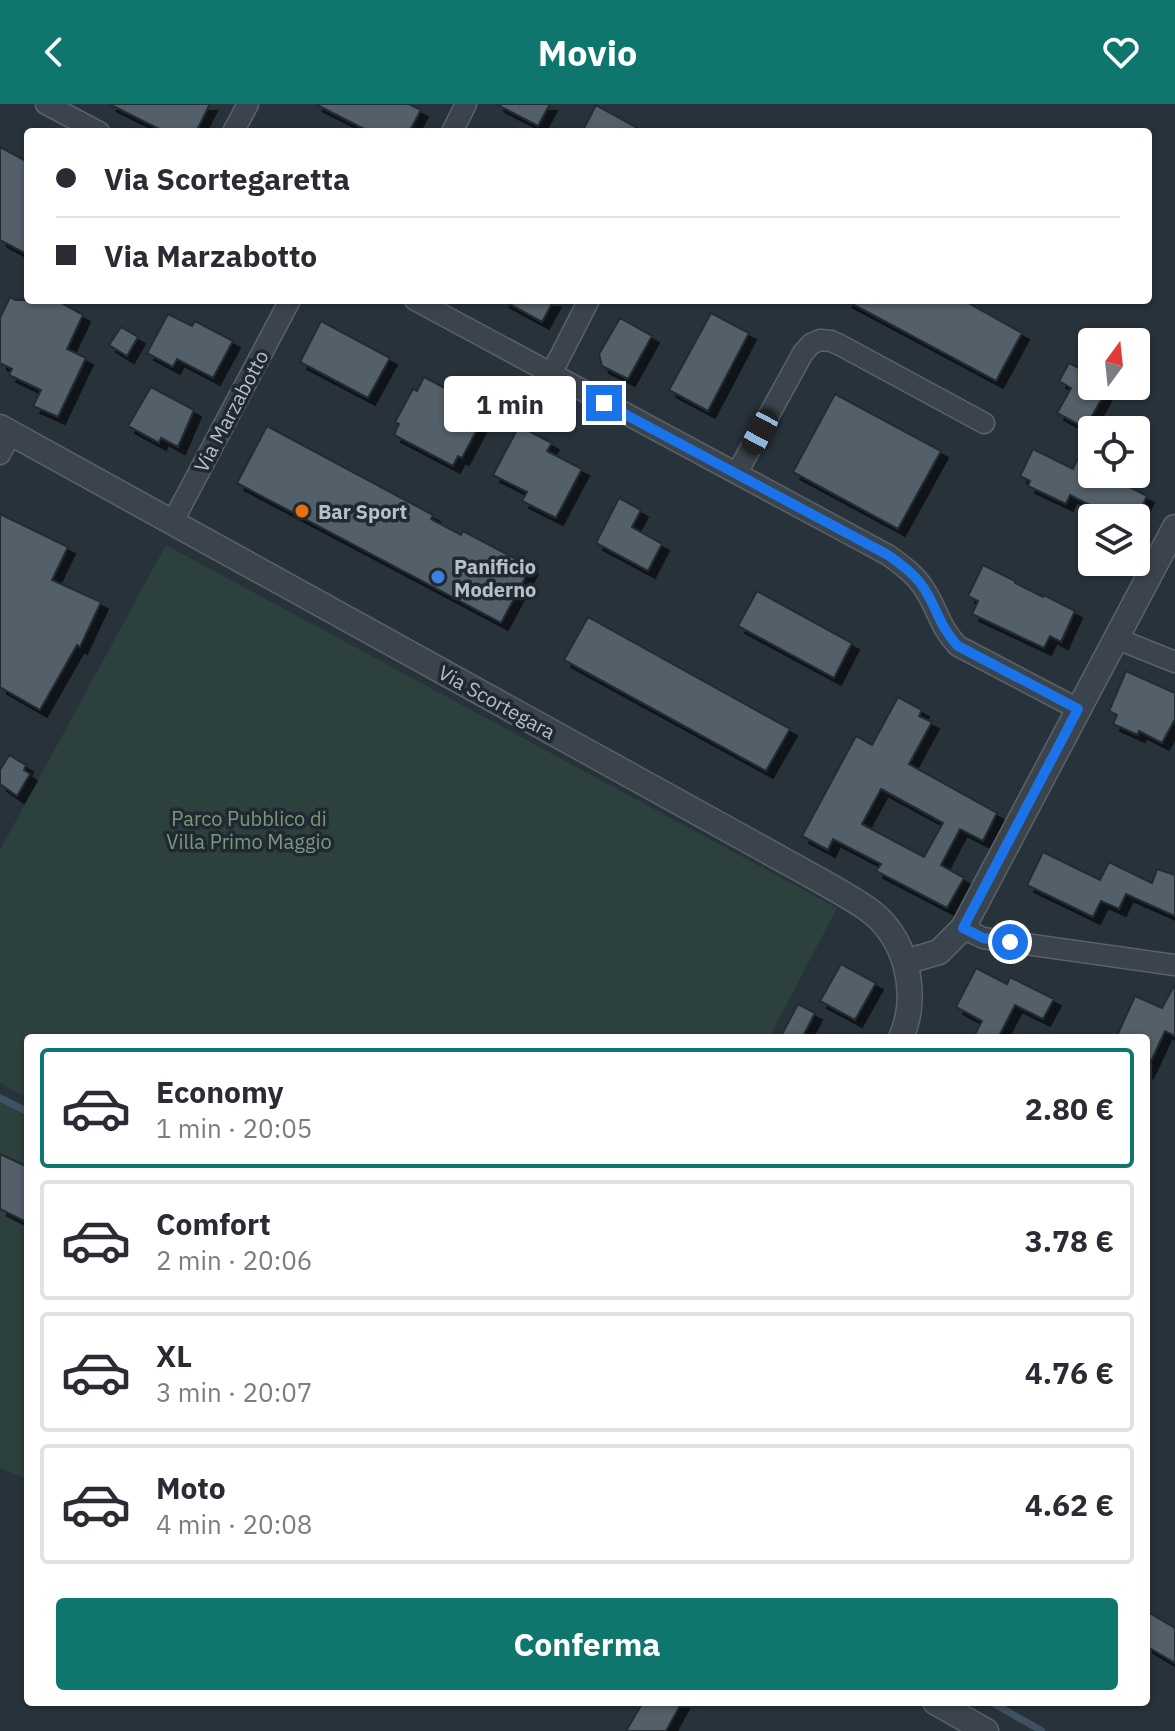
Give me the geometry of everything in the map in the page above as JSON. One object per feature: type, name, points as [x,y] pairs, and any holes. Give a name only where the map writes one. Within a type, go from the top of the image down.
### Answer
[{"type":"street","points":[[46,104],[91,128]]},
{"type":"street","points":[[235,128],[248,104]]},
{"type":"street","points":[[454,128],[466,104]]},
{"type":"street","name":"Via Marzabotto","points":[[172,523],[288,304]]},
{"type":"street","points":[[422,304],[888,555],[924,588],[944,629],[958,646],[1078,709]]},
{"type":"street","points":[[551,374],[587,304]]},
{"type":"street","points":[[737,473],[797,362],[811,344],[820,340],[840,345],[984,423]]},
{"type":"street","name":"Via Scortegara","points":[[4,438],[172,523],[868,909],[896,942],[905,962],[910,997],[902,1034]]},
{"type":"street","points":[[905,962],[939,952],[963,928],[1175,527]]},
{"type":"street","points":[[1115,638],[1175,662]]},
{"type":"street","points":[[963,928],[983,938],[1175,965]]},
{"type":"street","points":[[942,1706],[986,1731]]},
{"type":"green space","name":"Parco Pubblico di Villa Primo Maggio","points":[[166,545],[837,908],[771,1034],[24,1034],[24,1097],[0,1083],[0,850]]},
{"type":"green space","points":[[0,1099],[24,1110],[24,1477],[0,1468]]},
{"type":"building","points":[[109,104],[210,104],[198,128],[157,128]]},
{"type":"building","points":[[315,104],[409,104],[421,110],[411,128],[362,128]]},
{"type":"building","points":[[496,104],[550,104],[538,126]]},
{"type":"building","points":[[596,105],[638,128],[584,128]]},
{"type":"building","points":[[0,147],[24,160],[24,253],[0,240]]},
{"type":"building","points":[[10,297],[24,300],[24,304],[63,304],[83,315],[67,349],[86,358],[58,417],[33,406],[41,390],[9,375],[12,369],[0,363],[0,318]]},
{"type":"building","points":[[509,304],[552,304],[542,322]]},
{"type":"building","points":[[852,304],[970,304],[1022,333],[996,381]]},
{"type":"building","points":[[711,313],[749,333],[708,411],[669,390]]},
{"type":"building","points":[[168,314],[192,326],[195,321],[233,341],[213,378],[177,359],[173,367],[147,353]]},
{"type":"building","points":[[620,318],[652,336],[628,379],[602,366],[599,354]]},
{"type":"building","points":[[321,321],[390,358],[368,398],[300,362]]},
{"type":"building","points":[[121,327],[138,337],[127,356],[109,345]]},
{"type":"building","points":[[1069,363],[1078,368],[1078,400],[1101,400],[1092,416],[1078,416],[1078,424],[1057,413],[1071,388],[1059,381]]},
{"type":"building","points":[[424,377],[483,408],[476,422],[480,424],[462,458],[458,456],[453,466],[394,435],[399,424],[395,422],[413,389],[417,391]]},
{"type":"building","points":[[151,387],[194,410],[178,447],[161,438],[159,443],[128,426]]},
{"type":"building","points":[[835,394],[941,451],[898,529],[793,472]]},
{"type":"building","points":[[267,426],[433,515],[431,519],[461,535],[463,531],[531,567],[501,623],[237,483]]},
{"type":"building","points":[[519,426],[552,443],[547,451],[582,469],[556,518],[522,501],[527,492],[493,475]]},
{"type":"building","points":[[1033,449],[1073,469],[1078,458],[1078,488],[1132,488],[1147,496],[1143,504],[1088,504],[1070,495],[1066,504],[1028,486],[1030,481],[1020,476]]},
{"type":"building","points":[[619,498],[641,510],[632,527],[662,544],[648,571],[596,543]]},
{"type":"building","points":[[0,514],[68,547],[52,580],[101,602],[80,647],[77,645],[40,710],[0,687]]},
{"type":"building","points":[[983,565],[1075,611],[1061,642],[1050,636],[1044,648],[972,614],[978,601],[968,596]]},
{"type":"building","points":[[757,591],[852,643],[834,678],[738,626]]},
{"type":"building","points":[[588,617],[790,729],[766,771],[564,660]]},
{"type":"building","points":[[1126,671],[1175,693],[1175,719],[1162,743],[1139,731],[1138,735],[1113,724],[1117,715],[1109,711]]},
{"type":"building","points":[[898,697],[922,710],[919,716],[932,722],[909,764],[997,813],[983,841],[960,829],[941,865],[964,878],[947,908],[876,871],[881,864],[833,839],[828,850],[802,836],[856,736],[872,745]],"holes":[[[881,789],[943,823],[924,857],[862,824]]]},
{"type":"building","points":[[9,755],[26,765],[24,770],[30,774],[17,796],[0,784],[0,770]]},
{"type":"building","points":[[1043,852],[1100,880],[1109,862],[1152,883],[1157,869],[1175,875],[1175,916],[1126,894],[1119,909],[1101,901],[1093,917],[1027,885]]},
{"type":"building","points":[[841,964],[876,983],[855,1020],[820,1001]]},
{"type":"building","points":[[976,968],[1007,984],[1010,977],[1054,999],[1043,1019],[1015,1005],[1000,1034],[975,1034],[982,1021],[956,1007]]},
{"type":"building","points":[[1175,984],[1175,1036],[1165,1031],[1150,1063],[1150,1034],[1118,1034],[1135,996],[1162,1008]]},
{"type":"building","points":[[798,1004],[815,1013],[804,1034],[782,1034]]},
{"type":"building","points":[[0,1154],[24,1165],[24,1221],[0,1209]]},
{"type":"building","points":[[1150,1613],[1175,1628],[1175,1663],[1150,1648]]},
{"type":"building","points":[[641,1706],[680,1706],[666,1731],[626,1731]]},
{"type":"waterway","points":[[0,1098],[24,1110]]},
{"type":"waterway","points":[[998,1706],[1042,1731]]},
{"type":"place","name":"Bar Sport","points":[[302,511]]},
{"type":"place","name":"Panificio Moderno","points":[[438,577]]},
{"type":"route","points":[[604,403],[888,555],[912,573],[924,588],[944,629],[958,646],[1078,709],[963,928],[983,938],[1010,942]]}]
